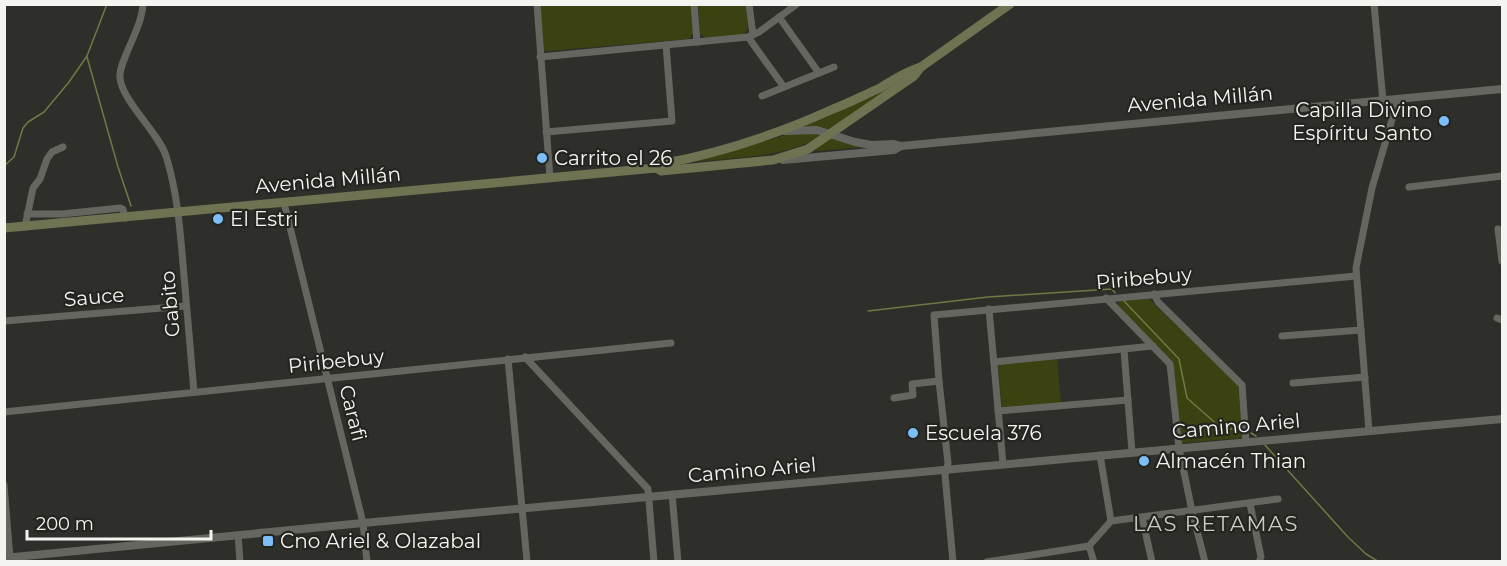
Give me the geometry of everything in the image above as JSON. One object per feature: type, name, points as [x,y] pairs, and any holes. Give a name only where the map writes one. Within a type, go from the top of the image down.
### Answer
[{"type":"main road","points":[[773,160],[808,149],[832,134],[1010,4]]},
{"type":"main road","points":[[777,132],[835,109],[921,67]]},
{"type":"main road","name":"Avenida Millán","points":[[4,228],[656,168],[661,164],[711,153],[777,132]]},
{"type":"main road","name":"Avenida Millán","points":[[656,168],[661,171],[773,160]]},
{"type":"street","name":"Gabito","points":[[143,4],[140,26],[119,77],[129,98],[164,150],[170,168],[178,213],[194,392]]},
{"type":"street","points":[[537,4],[550,178]]},
{"type":"street","points":[[694,4],[697,42]]},
{"type":"street","points":[[748,4],[750,36],[784,87]]},
{"type":"street","points":[[540,57],[750,36],[779,17],[786,8],[797,4]]},
{"type":"street","points":[[1374,4],[1383,101]]},
{"type":"street","points":[[779,17],[819,73]]},
{"type":"street","points":[[546,132],[672,121],[666,45]]},
{"type":"street","points":[[762,96],[834,67]]},
{"type":"street","name":"Avenida Millán","points":[[777,132],[817,130],[855,142],[900,146],[1503,89]]},
{"type":"street","points":[[1369,431],[1356,268],[1372,188],[1398,99]]},
{"type":"street","name":"Avenida Millán","points":[[773,160],[894,150],[900,146]]},
{"type":"street","points":[[25,226],[33,188],[40,179],[52,152],[63,147]]},
{"type":"street","points":[[1409,187],[1503,176]]},
{"type":"street","name":"Carafi","points":[[284,202],[363,523],[367,561]]},
{"type":"street","points":[[27,214],[62,214],[120,208],[123,209],[125,218]]},
{"type":"street","points":[[1498,229],[1503,261]]},
{"type":"street","name":"Piribebuy","points":[[939,381],[934,315],[1356,276]]},
{"type":"street","points":[[1154,294],[1158,302],[1242,386],[1246,442]]},
{"type":"street","points":[[1106,298],[1170,364],[1179,448],[1205,561]]},
{"type":"street","name":"Sauce","points":[[4,321],[186,306]]},
{"type":"street","points":[[989,309],[1004,464]]},
{"type":"street","points":[[1282,336],[1361,330]]},
{"type":"street","name":"Piribebuy","points":[[4,412],[671,343]]},
{"type":"street","points":[[993,362],[1153,346]]},
{"type":"street","points":[[1124,350],[1132,452]]},
{"type":"street","points":[[525,357],[648,489],[654,561]]},
{"type":"street","points":[[508,359],[527,561]]},
{"type":"street","points":[[1293,383],[1365,377]]},
{"type":"street","points":[[894,398],[913,395],[912,384],[939,381],[948,463],[945,475],[953,561]]},
{"type":"street","points":[[998,411],[1128,399]]},
{"type":"street","name":"Camino Ariel","points":[[7,558],[672,494],[1503,419]]},
{"type":"street","points":[[1100,455],[1111,521]]},
{"type":"street","points":[[4,485],[7,558]]},
{"type":"street","points":[[672,494],[678,561]]},
{"type":"street","points":[[987,561],[1089,546],[1111,521],[1278,499]]},
{"type":"street","points":[[1250,504],[1261,557],[1259,561]]},
{"type":"street","points":[[1142,517],[1152,561]]},
{"type":"street","points":[[238,535],[240,561]]},
{"type":"street","points":[[1089,546],[1094,561]]},
{"type":"green space","points":[[539,5],[692,5],[694,33],[688,39],[547,51],[544,50]]},
{"type":"green space","points":[[698,5],[746,5],[748,29],[743,35],[706,38],[700,34]]},
{"type":"green space","points":[[908,75],[830,130],[818,126],[799,127]]},
{"type":"green space","points":[[792,133],[825,134],[810,142],[778,152],[694,162]]},
{"type":"green space","points":[[832,136],[864,147],[817,151],[815,148]]},
{"type":"green space","points":[[1149,299],[1238,385],[1243,434],[1241,438],[1182,443],[1173,362],[1117,305],[1120,301]]},
{"type":"green space","points":[[1057,358],[1061,403],[1002,407],[998,366],[1000,364]]},
{"type":"waterway","points":[[4,166],[14,157],[23,128],[44,112],[87,56],[107,4]]},
{"type":"waterway","points":[[87,57],[131,206]]},
{"type":"waterway","points":[[868,311],[988,297],[1112,289],[1115,293]]},
{"type":"waterway","points":[[1124,301],[1179,359],[1187,398],[1220,427],[1241,431]]},
{"type":"waterway","points":[[1251,433],[1256,436]]},
{"type":"waterway","points":[[1265,445],[1347,536],[1366,554],[1379,562]]},
{"type":"place","name":"Capilla Divino Espíritu Santo","points":[[1444,121]]},
{"type":"place","name":"Carrito el 26","points":[[542,158]]},
{"type":"place","name":"El Estri","points":[[218,219]]},
{"type":"place","name":"Escuela 376","points":[[913,433]]},
{"type":"place","name":"Almacén Thian","points":[[1144,461]]},
{"type":"place","name":"Cno Ariel & Olazabal","points":[[268,541]]},
{"type":"district","name":"LAS RETAMAS","points":[[1216,524]]}]
